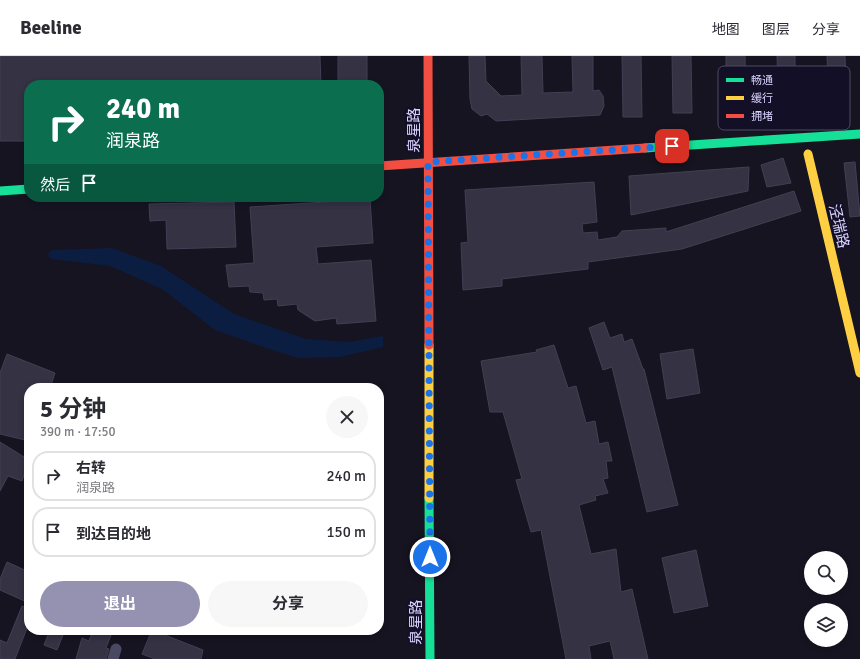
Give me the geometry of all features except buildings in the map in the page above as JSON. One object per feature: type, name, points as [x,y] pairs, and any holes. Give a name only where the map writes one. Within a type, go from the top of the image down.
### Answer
[{"type":"street","name":"泉星路","points":[[428,56],[430,659]]},
{"type":"street","points":[[384,166],[860,134]]},
{"type":"street","name":"泾瑞路","points":[[808,154],[860,373]]},
{"type":"street","points":[[0,191],[24,189]]},
{"type":"water","points":[[112,248],[161,266],[234,314],[306,339],[349,342],[383,336],[383,347],[340,357],[298,358],[215,330],[162,289],[110,266],[52,259],[48,256],[49,252],[53,250]]},
{"type":"traffic: fast","points":[[645,148],[860,134]]},
{"type":"traffic: fast","points":[[0,191],[24,189]]},
{"type":"traffic: fast","points":[[429,498],[430,659]]},
{"type":"traffic: slow","points":[[808,154],[860,373]]},
{"type":"traffic: slow","points":[[429,345],[429,498]]},
{"type":"traffic: jam","points":[[428,56],[429,345]]},
{"type":"traffic: jam","points":[[384,166],[645,148]]},
{"type":"route","points":[[430,557],[428,162],[672,146]]}]
